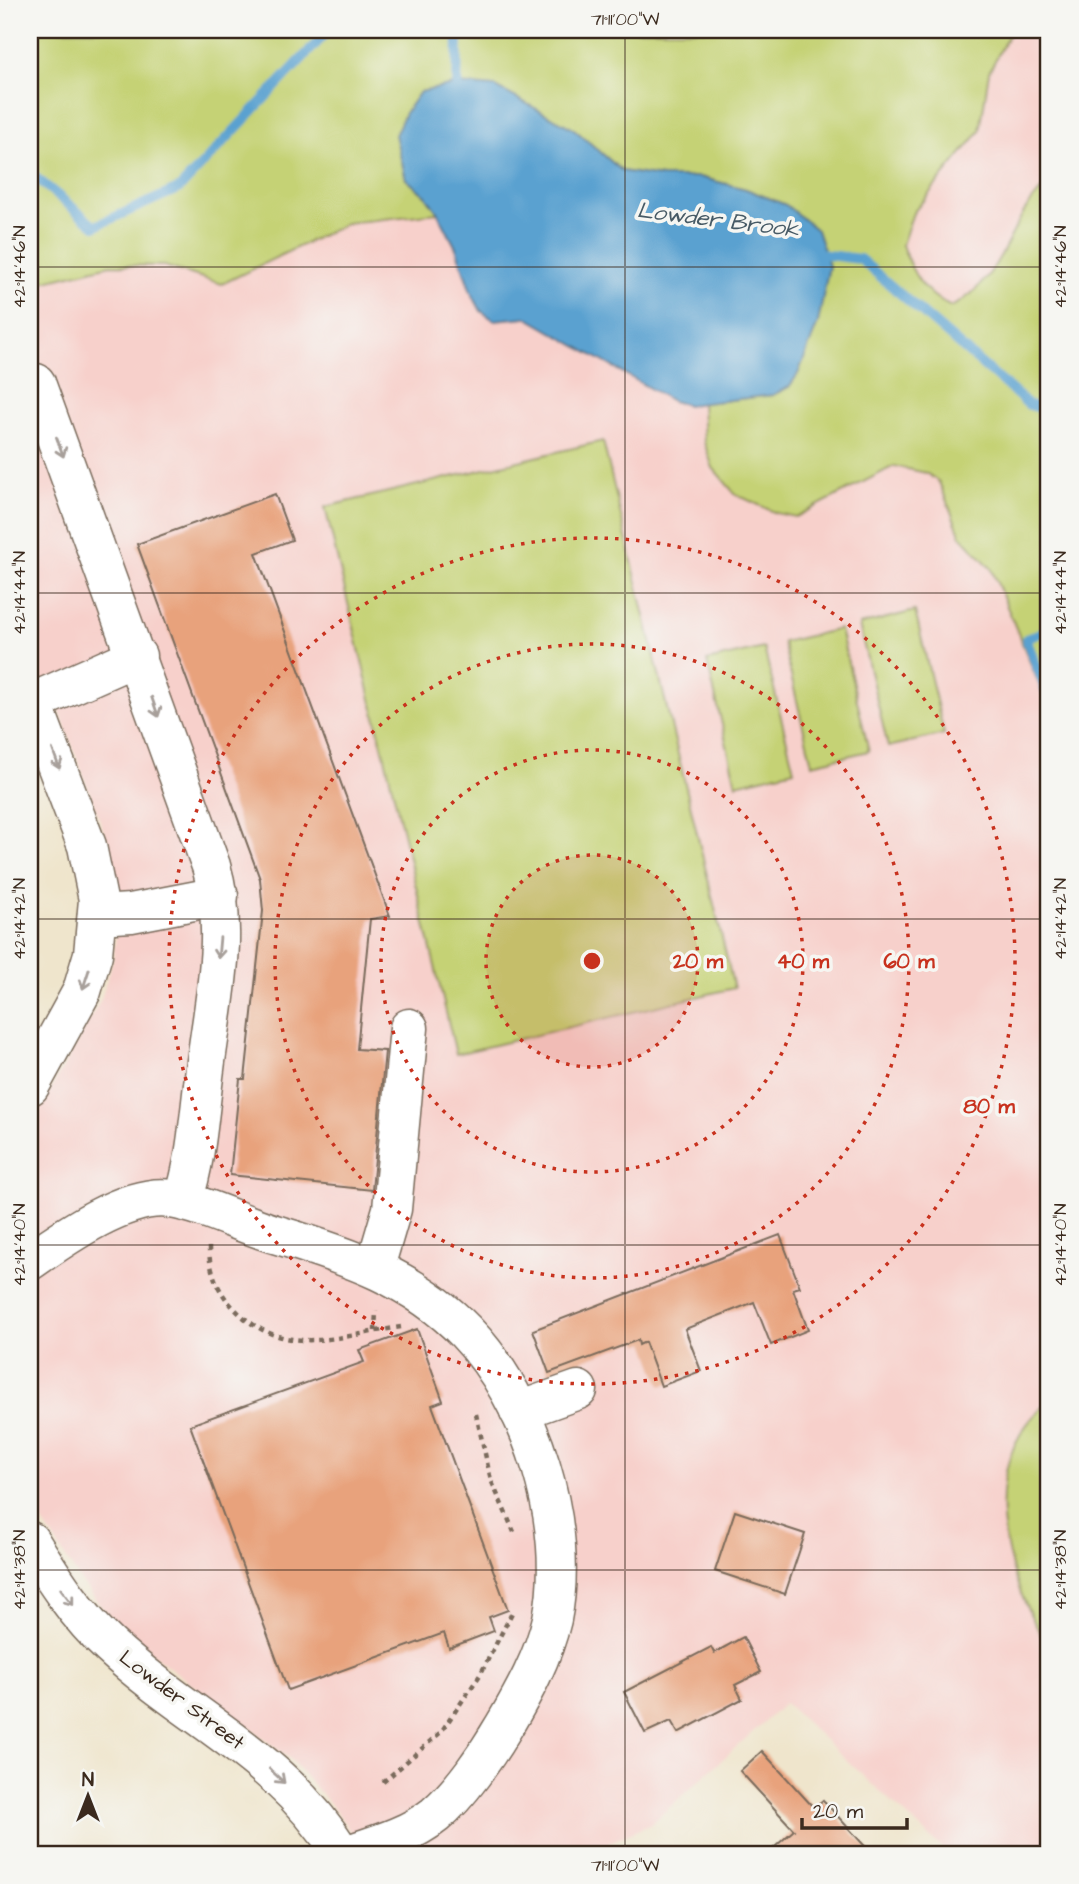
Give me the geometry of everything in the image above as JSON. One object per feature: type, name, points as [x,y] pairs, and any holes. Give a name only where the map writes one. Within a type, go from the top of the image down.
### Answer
[{"type":"street","points":[[30,386],[36,383],[137,656],[219,896],[220,946],[193,1164],[183,1201]]},
{"type":"street","points":[[30,1086],[82,991],[93,954],[98,915],[96,880],[88,846],[31,699],[137,656]]},
{"type":"street","points":[[98,915],[131,913],[219,896]]},
{"type":"street","points":[[375,1267],[392,1209],[409,1028]]},
{"type":"street","points":[[30,1261],[79,1229],[130,1205],[156,1198],[183,1201],[249,1227],[375,1267],[435,1305],[468,1334],[519,1411],[536,1452],[557,1539],[555,1595],[545,1644],[524,1691],[488,1753],[436,1814],[404,1834],[348,1854]]},
{"type":"street","points":[[519,1411],[578,1390]]},
{"type":"street","name":"Lowder Street","points":[[30,1541],[63,1592],[110,1646],[277,1774],[310,1811],[342,1854]]},
{"type":"path","points":[[209,1237],[209,1258],[219,1292],[244,1319],[279,1339],[321,1340],[407,1327]]},
{"type":"path","points":[[474,1402],[491,1480],[519,1542]]},
{"type":"path","points":[[383,1782],[440,1732],[480,1675],[520,1599]]},
{"type":"shaded area","points":[[30,30],[1049,30],[1049,1854],[948,1854],[785,1703],[651,1824],[583,1854],[366,1854],[334,1808],[291,1760],[139,1644],[109,1616],[80,1580],[30,1502],[30,1127],[101,999],[113,959],[118,916],[116,878],[107,840],[60,713],[30,659]]},
{"type":"green space","points":[[30,30],[1011,30],[989,72],[980,131],[913,213],[902,245],[920,282],[951,307],[975,290],[985,279],[1025,211],[1049,181],[1049,708],[991,568],[961,536],[939,482],[926,473],[894,466],[796,517],[776,513],[735,494],[713,468],[704,442],[702,403],[773,395],[786,205],[746,189],[699,177],[662,177],[622,171],[574,129],[406,179],[426,196],[438,213],[347,223],[222,284],[164,266],[110,265],[30,285]]},
{"type":"green space","points":[[603,441],[734,988],[456,1054],[325,507]]},
{"type":"green space","points":[[915,611],[944,734],[888,747],[859,625]]},
{"type":"green space","points":[[840,629],[869,751],[812,764],[783,642]]},
{"type":"green space","points":[[764,648],[794,770],[736,784],[707,661]]},
{"type":"green space","points":[[1049,1402],[1049,1647],[1019,1588],[1009,1555],[1003,1521],[1003,1487],[1010,1455],[1025,1427]]},
{"type":"water","points":[[458,84],[496,87],[574,129],[622,171],[662,177],[699,177],[746,189],[786,205],[817,230],[829,266],[818,323],[798,374],[789,387],[773,395],[688,405],[672,401],[526,317],[494,320],[481,311],[471,292],[456,248],[438,213],[426,196],[406,179],[395,135],[405,113],[420,92]]},
{"type":"building","points":[[275,494],[292,540],[256,553],[390,916],[370,919],[357,1049],[385,1051],[372,1190],[230,1175],[240,1079],[245,1079],[263,911],[260,879],[137,544]]},
{"type":"building","points":[[780,1235],[800,1287],[793,1289],[808,1330],[771,1345],[754,1302],[685,1329],[701,1371],[661,1386],[645,1342],[639,1345],[638,1340],[549,1373],[533,1330]]},
{"type":"building","points":[[417,1329],[443,1401],[432,1405],[508,1610],[489,1617],[494,1631],[449,1648],[444,1633],[288,1690],[190,1425],[364,1362],[359,1350]]},
{"type":"building","points":[[735,1511],[805,1534],[785,1594],[715,1571]]},
{"type":"building","points":[[743,1637],[761,1672],[735,1685],[742,1699],[678,1733],[671,1721],[645,1733],[624,1692],[711,1647],[714,1653]]},
{"type":"building","points":[[762,1751],[814,1808],[823,1800],[872,1854],[767,1854],[794,1830],[740,1771]]},
{"type":"waterway","name":"Lowder Brook","points":[[30,173],[95,226],[180,188],[329,30]]},
{"type":"waterway","name":"Lowder Brook","points":[[457,97],[458,30]]},
{"type":"waterway","name":"Lowder Brook","points":[[811,253],[860,259],[1029,405],[1049,410]]},
{"type":"waterway","name":"Lowder Brook","points":[[1049,629],[1026,639],[1049,698]]}]
